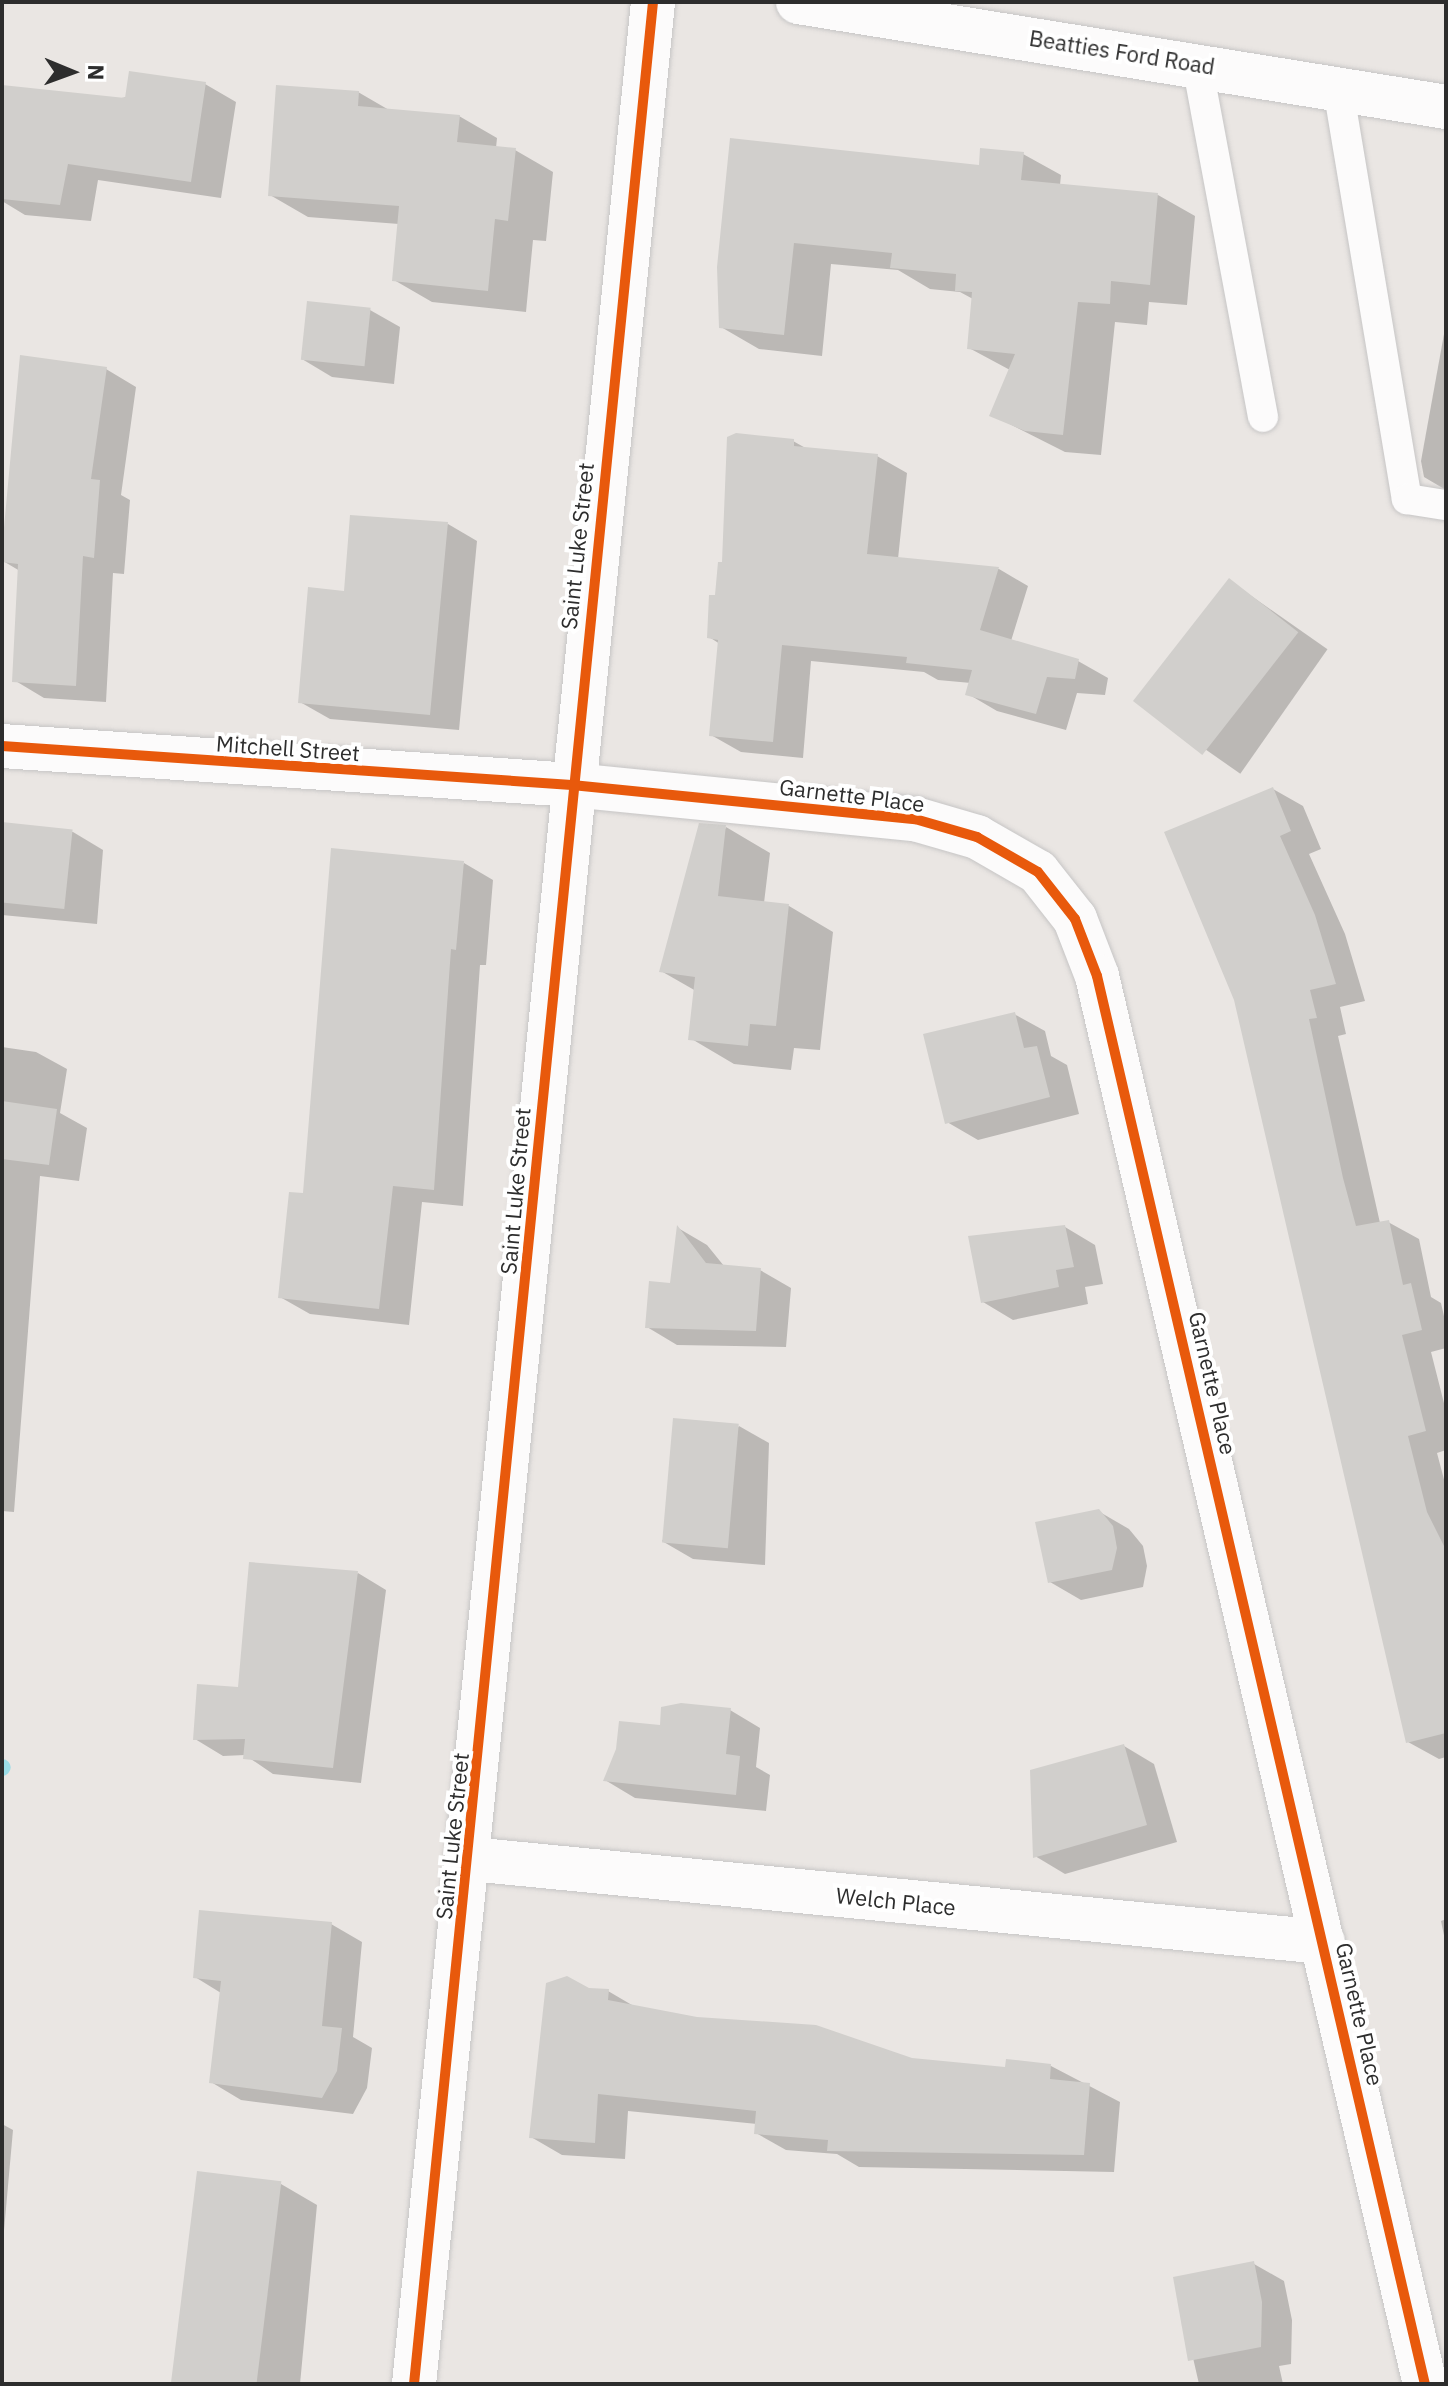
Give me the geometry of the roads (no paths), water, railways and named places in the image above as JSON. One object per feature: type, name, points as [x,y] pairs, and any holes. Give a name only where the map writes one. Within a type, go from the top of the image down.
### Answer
[{"type":"street","name":"Saint Luke Street","points":[[414,2384],[470,1859],[572,785],[653,2]]},
{"type":"street","name":"Beatties Ford Road","points":[[798,2],[1197,64],[1446,107]]},
{"type":"street","name":"Mitchell Street","points":[[2,746],[572,785]]},
{"type":"street","name":"Garnette Place","points":[[572,785],[915,819],[1008,852],[1038,872],[1075,919],[1097,976],[1425,2384]]},
{"type":"street","name":"Welch Place","points":[[470,1859],[1323,1942]]},
{"type":"lane","points":[[1197,64],[1263,417]]},
{"type":"lane","points":[[1338,88],[1407,499],[1446,505]]}]
